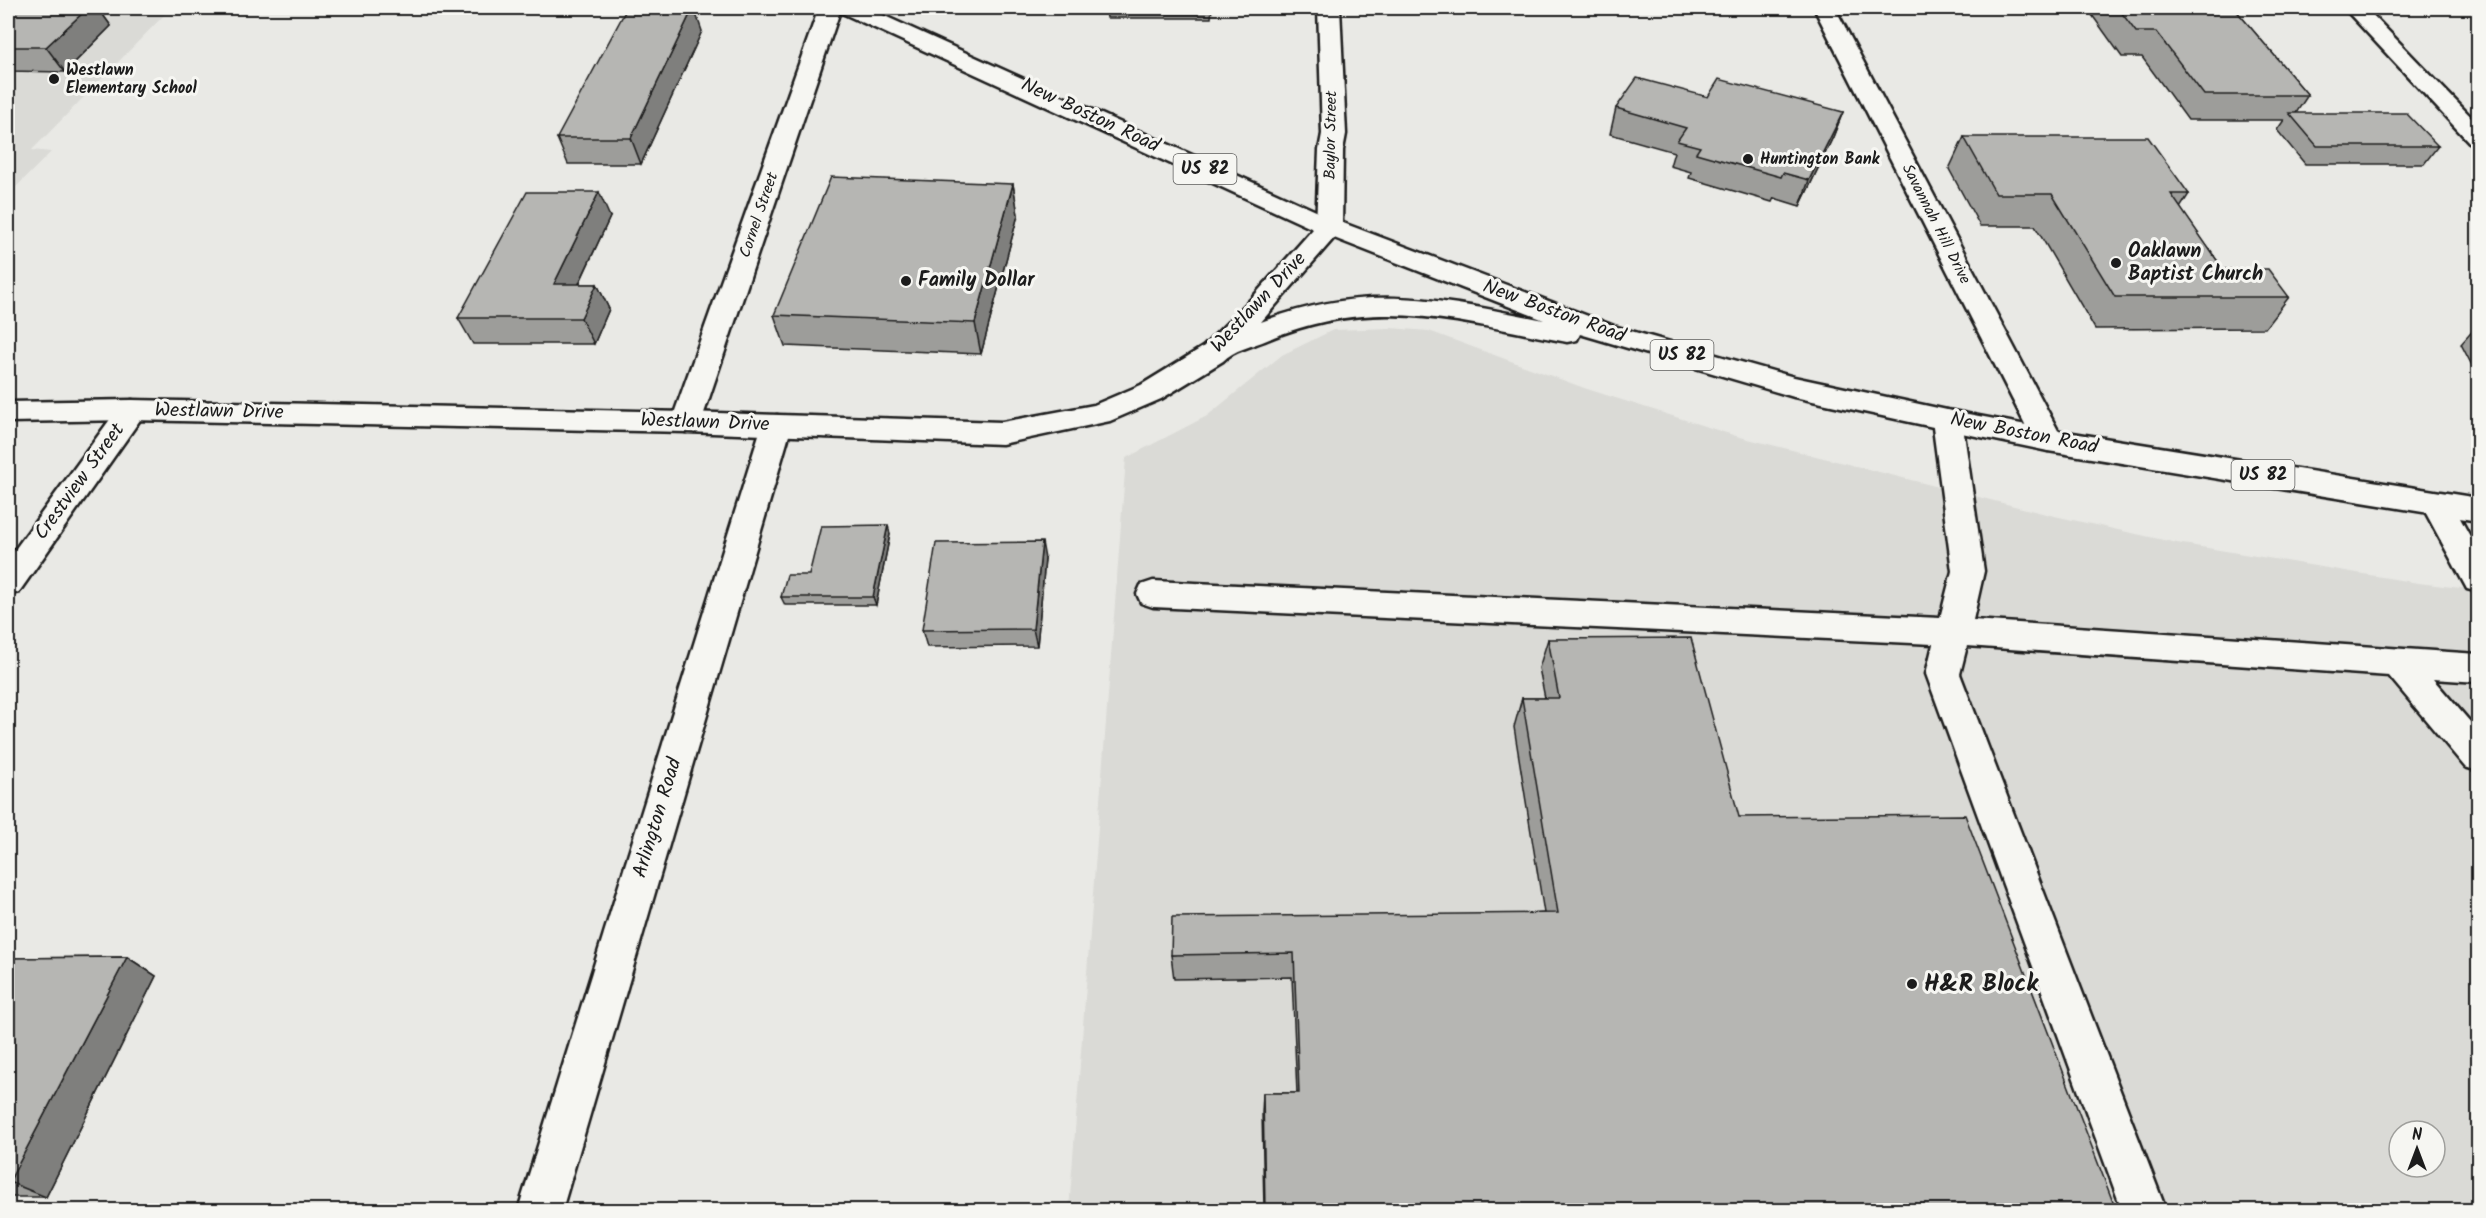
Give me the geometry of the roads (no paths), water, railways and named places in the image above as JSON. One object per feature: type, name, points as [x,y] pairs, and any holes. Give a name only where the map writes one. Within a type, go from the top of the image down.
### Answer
[{"type":"main road","name":"Cornel Street","points":[[686,422],[830,8]]},
{"type":"main road","name":"New Boston Road","points":[[850,8],[1329,227],[1607,334],[1794,387],[1947,420],[2048,440],[2478,510]]},
{"type":"main road","name":"Baylor Street","points":[[1329,8],[1335,134],[1331,150],[1329,227]]},
{"type":"main road","name":"Savannah Hill Drive","points":[[1824,8],[2048,440]]},
{"type":"main road","points":[[2354,8],[2478,137]]},
{"type":"main road","name":"Westlawn Drive","points":[[8,412],[132,410],[686,422],[1002,433],[1100,414],[1151,392],[1214,354],[1262,304],[1329,227]]},
{"type":"main road","points":[[1214,354],[1271,326],[1337,310],[1370,305],[1407,306],[1653,347]]},
{"type":"main road","name":"Crestview Street","points":[[8,583],[132,410]]},
{"type":"main road","points":[[1947,420],[1968,571],[1943,674],[2144,1210]]},
{"type":"main road","name":"Arlington Road","points":[[540,1210],[777,425]]},
{"type":"main road","points":[[2437,504],[2478,580]]},
{"type":"main road","points":[[1153,594],[1953,632],[2478,668]]},
{"type":"main road","points":[[2398,663],[2478,756]]},
{"type":"place","name":"Westlawn Elementary School","points":[[54,79]]},
{"type":"place","name":"Huntington Bank","points":[[1748,159]]},
{"type":"place","name":"Oaklawn Baptist Church","points":[[2116,263]]},
{"type":"place","name":"Family Dollar","points":[[906,281]]},
{"type":"place","name":"H&R Block","points":[[1912,984]]}]
